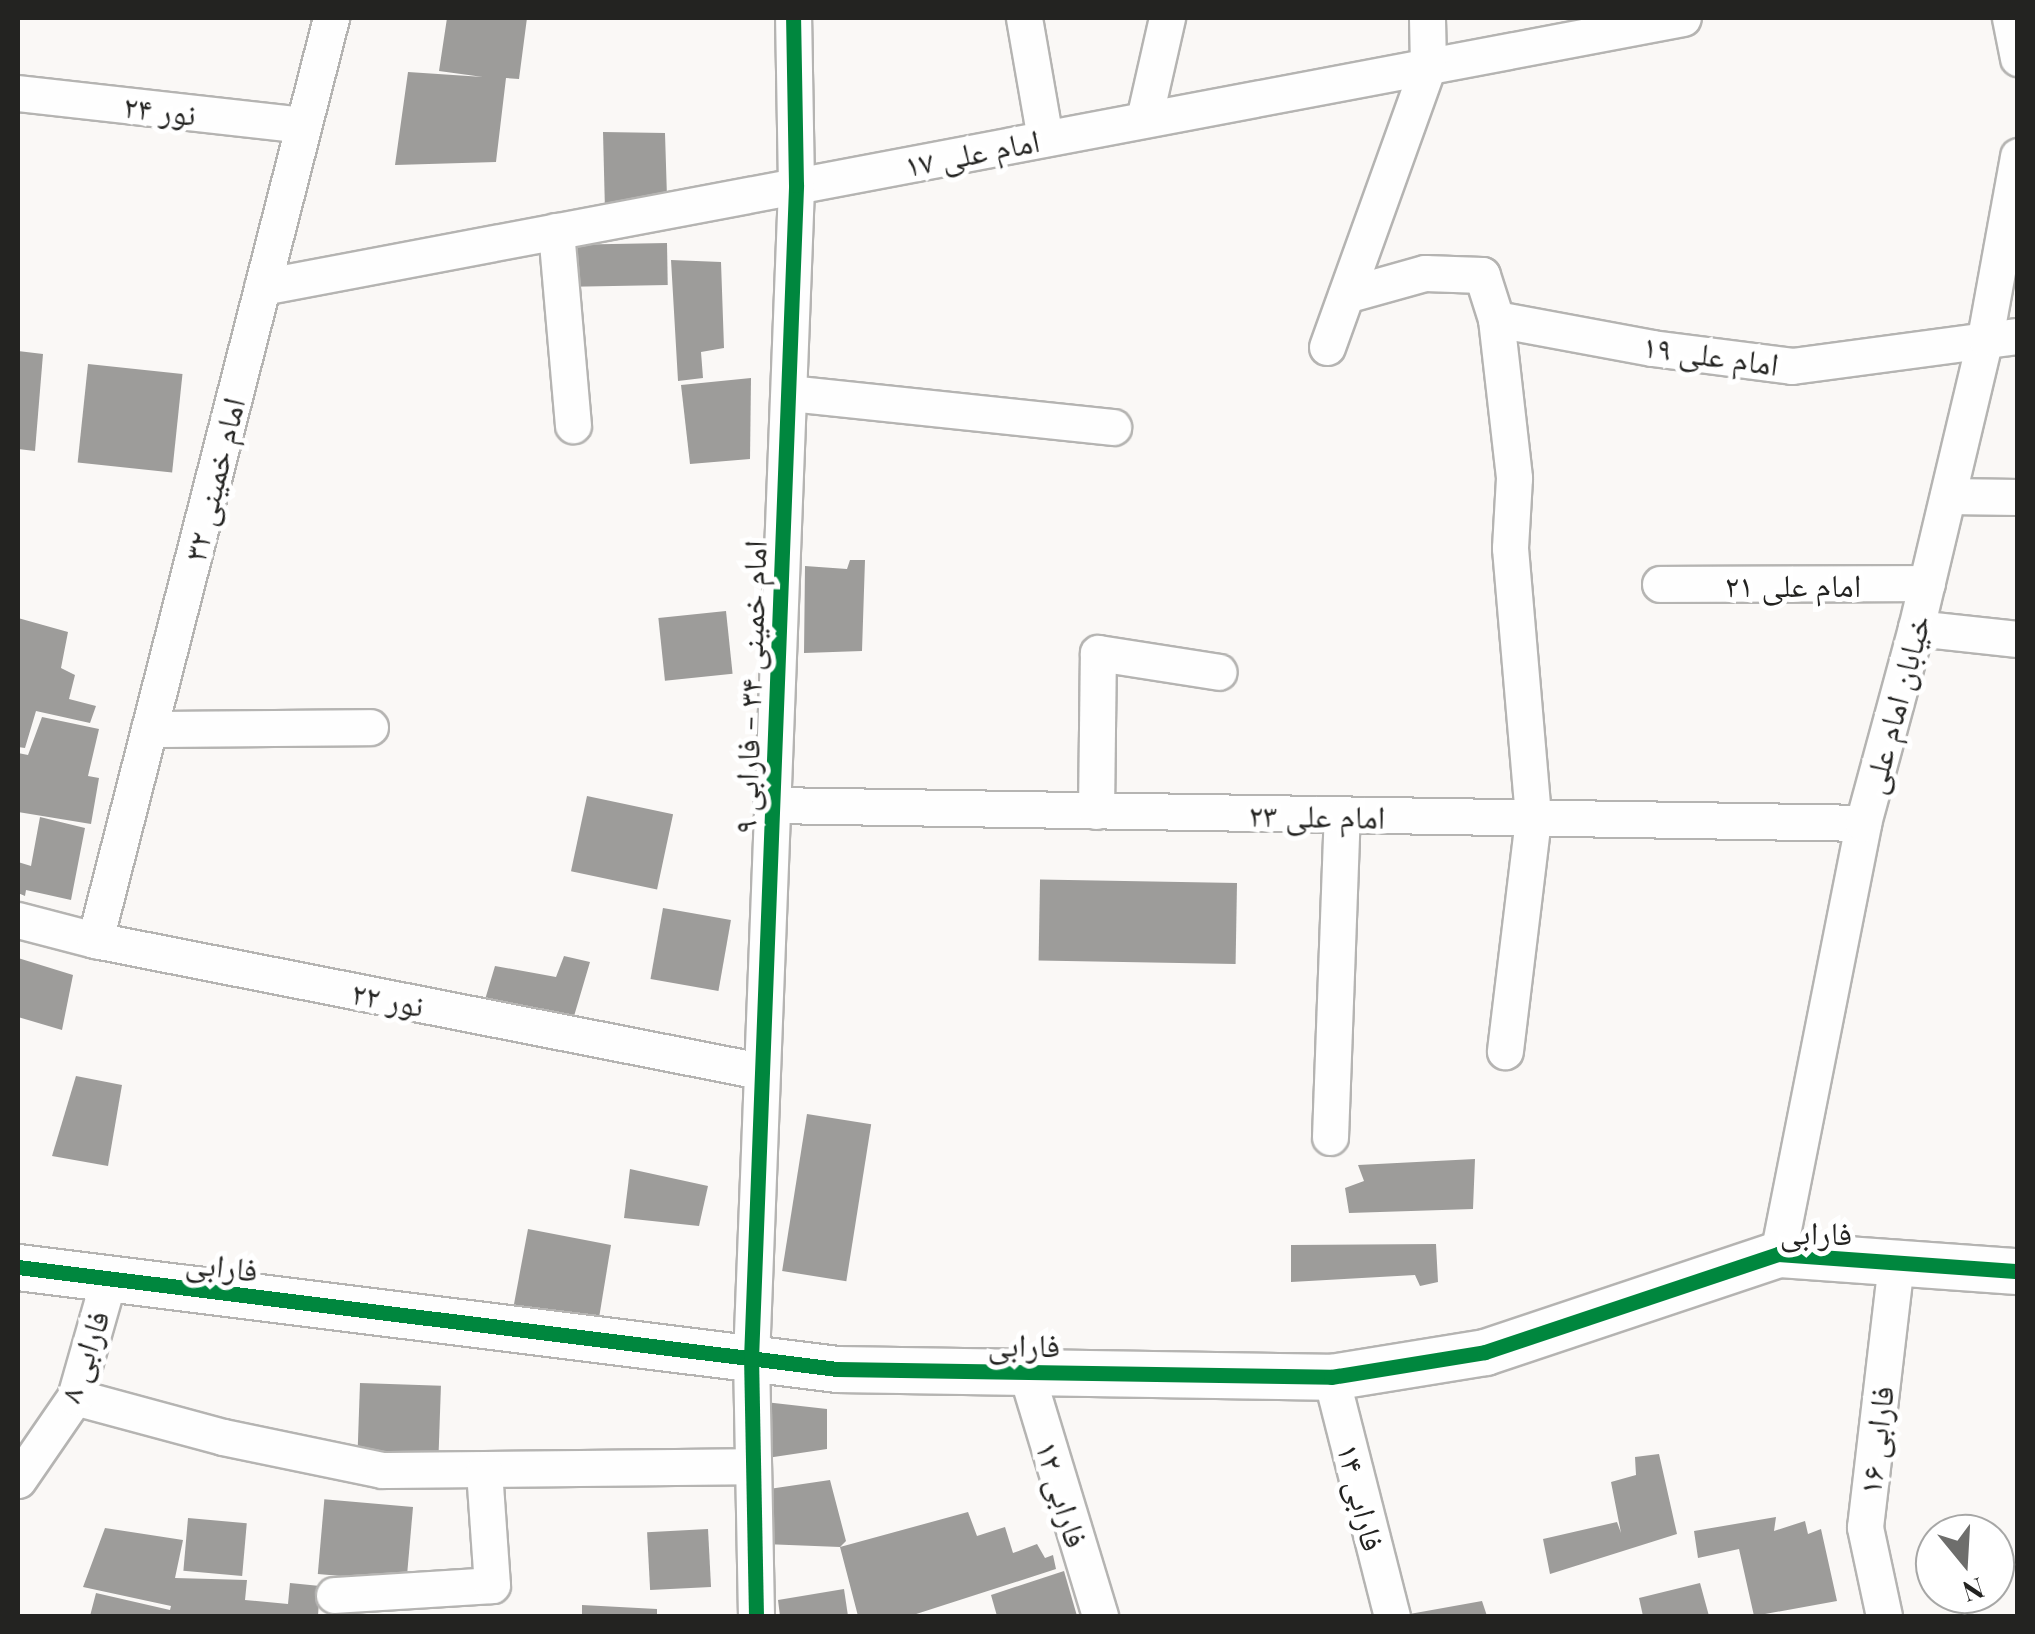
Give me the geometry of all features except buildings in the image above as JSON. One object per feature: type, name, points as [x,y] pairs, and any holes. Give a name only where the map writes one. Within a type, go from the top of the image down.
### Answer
[{"type":"street","name":"امام خمینی ۳۲","points":[[96,940],[331,18]]},
{"type":"street","name":"امام خمینی ۳۴ - فارابی ۹","points":[[756,1616],[751,1359],[796,185],[794,18]]},
{"type":"street","points":[[1024,18],[1045,138]]},
{"type":"street","points":[[1144,119],[1167,18]]},
{"type":"street","points":[[1327,347],[1428,66],[1427,18]]},
{"type":"street","name":"امام علی ۱۷","points":[[262,287],[1648,21],[1682,18]]},
{"type":"street","points":[[2010,18],[2018,58]]},
{"type":"street","name":"نور ۲۴","points":[[18,93],[303,126]]},
{"type":"street","name":"خیابان امام علی","points":[[1778,1254],[1863,823],[1948,496],[2002,337],[2018,156]]},
{"type":"street","points":[[556,231],[573,425]]},
{"type":"street","points":[[1346,295],[1425,273],[1482,276],[1496,319],[1514,478],[1510,548],[1533,819],[1505,1051]]},
{"type":"street","name":"امام علی ۱۹","points":[[1496,319],[1652,348],[1792,366],[2002,337]]},
{"type":"street","points":[[789,392],[1113,427]]},
{"type":"street","points":[[1948,496],[2018,497]]},
{"type":"street","name":"امام علی ۲۱","points":[[1660,584],[1927,584]]},
{"type":"street","points":[[1916,628],[2018,639]]},
{"type":"street","points":[[1096,811],[1098,652],[1219,672]]},
{"type":"street","points":[[149,728],[370,727]]},
{"type":"street","name":"امام علی ۲۳","points":[[772,805],[1863,823]]},
{"type":"street","points":[[1330,1137],[1342,816]]},
{"type":"street","name":"نور ۲۲","points":[[18,920],[96,940],[760,1071]]},
{"type":"street","name":"فارابی","points":[[18,1267],[837,1370],[1331,1376],[1486,1352],[1778,1254],[2018,1271]]},
{"type":"street","name":"فارابی ۱۶","points":[[1884,1616],[1865,1527],[1896,1262]]},
{"type":"street","name":"فارابی ۸","points":[[18,1480],[74,1397],[109,1278]]},
{"type":"street","name":"فارابی ۱۲","points":[[1026,1372],[1100,1616]]},
{"type":"street","name":"فارابی ۱۴","points":[[1331,1376],[1392,1616]]},
{"type":"street","points":[[74,1397],[223,1437],[382,1470],[753,1466]]},
{"type":"street","points":[[334,1595],[492,1585],[484,1470]]},
{"type":"cycle path","points":[[756,1616],[751,1359],[796,185],[793,18]]},
{"type":"cycle path","points":[[18,1267],[837,1369],[1331,1377],[1485,1352],[1778,1254],[2018,1271]]}]
